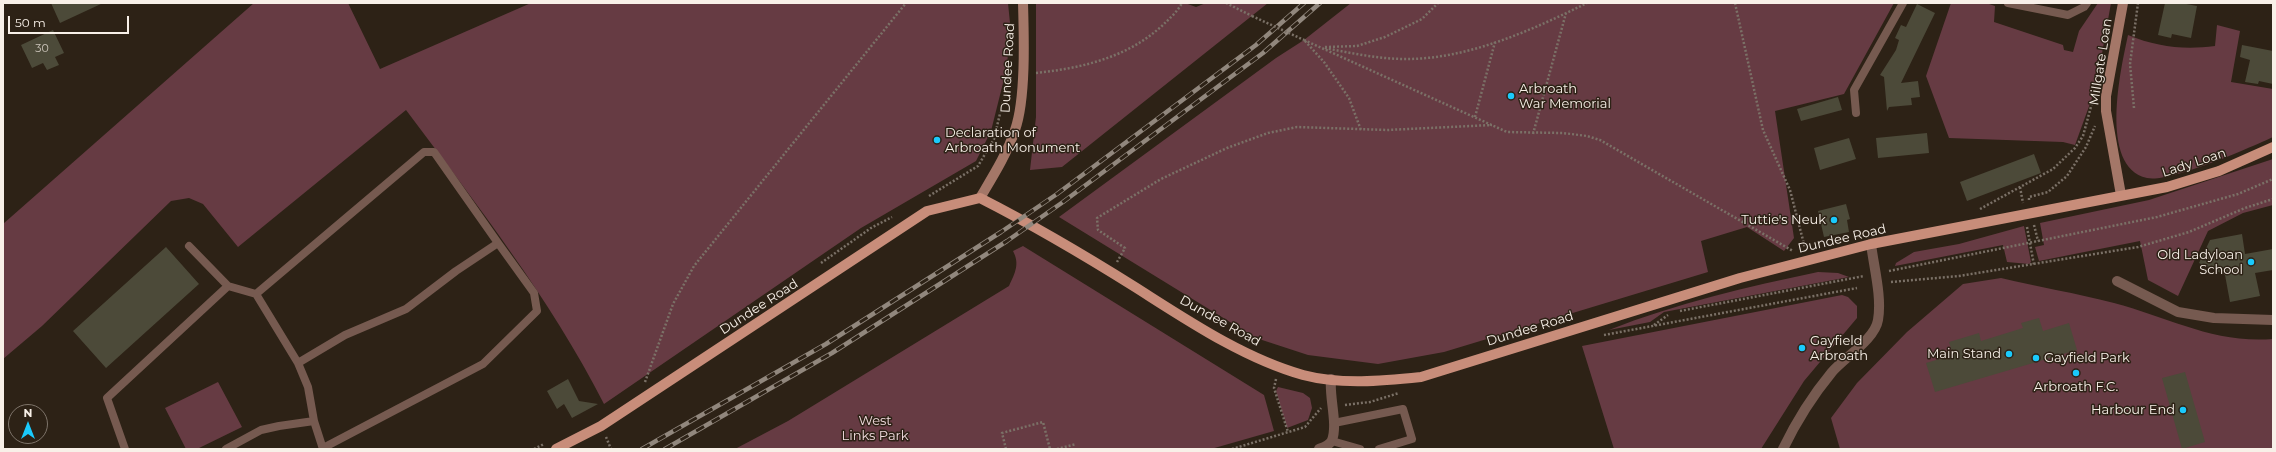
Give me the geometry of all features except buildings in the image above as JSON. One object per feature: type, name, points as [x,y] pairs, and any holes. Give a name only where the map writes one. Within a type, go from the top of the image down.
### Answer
[{"type":"main road","name":"Dundee Road","points":[[980,198],[998,169],[1016,130],[1020,109],[1022,74],[1023,3]]},
{"type":"main road","name":"Millgate Loan","points":[[2121,196],[2108,123],[2106,96],[2123,3]]},
{"type":"main road","name":"Lady Loan","points":[[2121,196],[2167,187],[2219,171],[2273,147]]},
{"type":"main road","name":"Dundee Road","points":[[556,449],[601,426],[927,211],[980,198],[1014,215],[1229,343],[1277,366],[1304,375],[1358,382],[1420,377],[1740,278],[1871,244],[2121,196]]},
{"type":"street","points":[[1784,449],[1794,426],[1832,372],[1874,331],[1878,321],[1879,309],[1871,244]]},
{"type":"street","points":[[2118,281],[2178,312],[2214,318],[2273,320]]},
{"type":"street","points":[[1319,449],[1326,447],[1332,441],[1334,423],[1331,379]]},
{"type":"lane","points":[[1856,113],[1854,90],[1903,3]]},
{"type":"lane","points":[[2008,3],[2068,15],[2084,7],[2086,3]]},
{"type":"lane","points":[[189,246],[228,286],[256,294],[298,363],[308,387],[314,421],[323,448],[483,364],[537,311],[534,293],[434,152],[424,152],[256,294]]},
{"type":"lane","points":[[298,363],[345,335],[406,309],[456,271],[498,243]]},
{"type":"lane","points":[[125,449],[107,398],[228,286]]},
{"type":"lane","points":[[1334,423],[1403,409],[1412,439],[1379,449]]},
{"type":"lane","points":[[226,449],[261,430],[314,421]]},
{"type":"lane","points":[[1332,441],[1360,449]]},
{"type":"path","points":[[650,380],[644,384],[673,304],[694,266],[906,3]]},
{"type":"path","points":[[924,199],[978,166],[994,139],[1010,72],[1022,74],[1076,67],[1100,61],[1138,44],[1154,33],[1182,3]]},
{"type":"path","points":[[1226,3],[1508,132],[1533,134],[1563,133],[1587,136],[1600,140],[1808,260]]},
{"type":"path","points":[[1320,47],[1357,46],[1384,37],[1422,19],[1438,3]]},
{"type":"path","points":[[1320,47],[1367,56],[1406,59],[1451,54],[1495,42],[1587,3]]},
{"type":"path","points":[[1735,3],[1763,130],[1790,190],[1808,260]]},
{"type":"path","points":[[2134,108],[2130,64],[2138,3]]},
{"type":"path","points":[[1533,134],[1566,13]]},
{"type":"path","points":[[1304,40],[1324,62],[1349,98],[1361,130]]},
{"type":"path","points":[[1475,117],[1495,42]]},
{"type":"path","points":[[1976,213],[2052,169],[2075,148],[2083,136],[2093,102]]},
{"type":"path","points":[[2030,205],[2029,197],[2048,192],[2067,176],[2086,147],[2094,126],[2108,123]]},
{"type":"path","points":[[1111,272],[1125,248],[1098,230],[1097,218],[1161,178],[1227,148],[1268,133],[1297,127],[1361,130],[1492,125]]},
{"type":"path","points":[[1892,271],[2038,242],[2200,206],[2238,194],[2273,179]]},
{"type":"path","points":[[2020,187],[2023,206]]},
{"type":"path","points":[[1891,282],[1959,276],[2034,266],[2138,247],[2189,232],[2245,208],[2273,200]]},
{"type":"path","points":[[819,265],[871,228],[898,214]]},
{"type":"path","points":[[2034,223],[2038,242]]},
{"type":"path","points":[[2027,225],[2034,266]]},
{"type":"path","points":[[1677,312],[1850,278]]},
{"type":"path","points":[[1670,314],[1652,326],[1857,288]]},
{"type":"path","points":[[1277,366],[1274,388],[1288,432]]},
{"type":"path","points":[[1345,405],[1370,402],[1395,394]]},
{"type":"path","points":[[1232,449],[1305,427],[1310,423],[1320,408]]},
{"type":"path","points":[[1006,449],[1002,433],[1043,422],[1050,449]]},
{"type":"path","points":[[534,449],[548,442]]},
{"type":"path","points":[[1057,449],[1076,444]]},
{"type":"green space","points":[[254,3],[348,3],[380,69],[531,3],[1008,3],[1010,23],[1007,67],[991,131],[976,161],[861,228],[604,404],[583,365],[536,289],[486,217],[406,110],[238,247],[203,204],[189,198],[171,201],[42,326],[3,359],[3,224]]},
{"type":"green space","points":[[1036,3],[1185,3],[1196,7],[1206,3],[1268,3],[1062,167],[1030,170],[1036,117]]},
{"type":"green space","points":[[1351,3],[1894,3],[1844,94],[1775,111],[1794,238],[1784,251],[1747,227],[1701,241],[1708,272],[1444,352],[1378,364],[1308,355],[1256,338],[1059,217],[1276,58],[1304,40]]},
{"type":"green space","points":[[1951,3],[1986,3],[1995,6],[1994,22],[2063,45],[2064,50],[2073,52],[2079,31],[2098,3],[2111,3],[2096,87],[2075,145],[2063,142],[1949,138],[1926,76]]},
{"type":"green space","points":[[2217,25],[2240,31],[2231,82],[2273,89],[2273,137],[2210,164],[2173,175],[2158,178],[2147,178],[2132,170],[2122,156],[2118,137],[2116,115],[2118,92],[2128,35],[2160,45],[2192,48],[2215,46]]},
{"type":"green space","points":[[2273,159],[2273,205],[2243,213],[2208,231],[2178,296],[2148,280],[2140,241],[2039,261],[2035,247],[2044,245],[2040,223],[2149,200]]},
{"type":"green space","points":[[2024,226],[2031,262],[2029,264],[2007,262],[2003,245],[1895,266],[1896,263],[1914,252],[1959,244]]},
{"type":"green space","name":"West Links Park","points":[[1023,246],[1264,395],[1274,431],[1211,449],[735,449],[788,421],[1009,286],[1015,273],[1016,260],[1013,251]]},
{"type":"green space","points":[[1818,272],[1838,273],[1849,277],[1664,312],[1650,322],[1609,330],[1686,304]]},
{"type":"green space","name":"Gayfield Park","points":[[2001,278],[2114,303],[2211,333],[2251,339],[2273,339],[2273,449],[1840,449],[1831,418],[1857,383],[1907,332],[1963,284]]},
{"type":"green space","points":[[1842,295],[1848,297],[1857,306],[1857,318],[1804,381],[1761,449],[1614,449],[1582,346]]},
{"type":"green space","points":[[218,382],[242,427],[197,449],[186,449],[165,408]]},
{"type":"green space","points":[[1278,387],[1303,393],[1310,398],[1312,408],[1308,420],[1287,428],[1276,391]]},
{"type":"railway","points":[[642,449],[826,344],[1001,232],[1057,194],[1256,45],[1304,3]]},
{"type":"railway","points":[[665,449],[832,353],[1007,241],[1063,202],[1263,53],[1320,3]]},
{"type":"place","name":"Arbroath War Memorial","points":[[1511,96]]},
{"type":"place","name":"Declaration of Arbroath Monument","points":[[937,140]]},
{"type":"place","name":"Tuttie's Neuk","points":[[1834,220]]},
{"type":"place","name":"Old Ladyloan School","points":[[2251,262]]},
{"type":"place","name":"Gayfield Arbroath","points":[[1802,348]]},
{"type":"place","name":"Main Stand","points":[[2009,354]]},
{"type":"place","name":"Gayfield Park","points":[[2036,358]]},
{"type":"place","name":"Arbroath F.C.","points":[[2076,373]]},
{"type":"place","name":"Harbour End","points":[[2183,410]]}]
